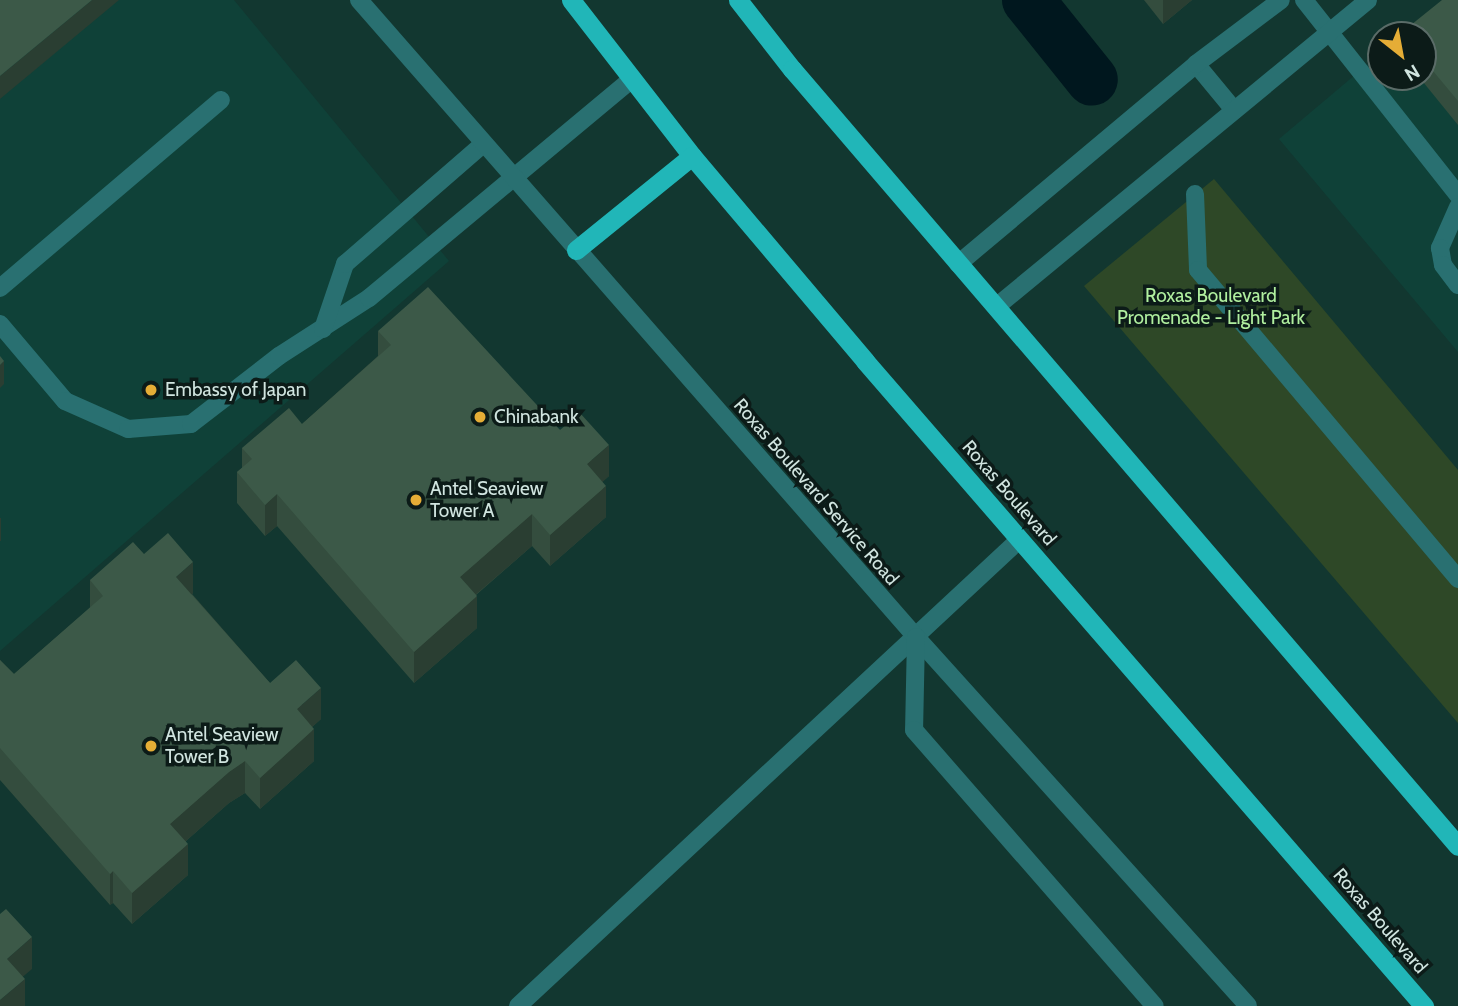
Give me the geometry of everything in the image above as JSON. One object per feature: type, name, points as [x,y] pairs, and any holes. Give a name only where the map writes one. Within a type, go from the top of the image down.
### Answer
[{"type":"highway","name":"Roxas Boulevard","points":[[571,0],[692,156],[1019,540],[1424,1006]]},
{"type":"highway","points":[[738,0],[958,264],[1458,846]]},
{"type":"highway","points":[[576,250],[692,156]]},
{"type":"street","name":"Roxas Boulevard Service Road","points":[[359,0],[482,144],[916,637],[1248,1006]]},
{"type":"street","points":[[958,264],[1196,64],[1280,0]]},
{"type":"street","points":[[1304,0],[1331,30],[1458,195]]},
{"type":"street","points":[[996,307],[1368,0]]},
{"type":"street","points":[[1196,64],[1234,110]]},
{"type":"street","points":[[0,324],[65,401],[128,429],[191,424],[279,356],[369,298],[631,80]]},
{"type":"street","points":[[0,288],[220,100]]},
{"type":"street","points":[[323,329],[345,264],[482,144]]},
{"type":"street","points":[[1195,194],[1198,270],[1458,579]]},
{"type":"street","points":[[1458,207],[1440,248],[1443,265],[1458,285]]},
{"type":"street","points":[[518,1006],[1019,540]]},
{"type":"street","points":[[916,637],[914,730],[1155,1006]]},
{"type":"shaded area","name":"Embassy of Japan","points":[[0,0],[234,0],[449,261],[0,651]]},
{"type":"shaded area","points":[[1458,0],[1458,352],[1279,139],[1367,65],[1367,91],[1437,91],[1437,21]]},
{"type":"green space","name":"Roxas Boulevard Promenade - Light Park","points":[[1214,179],[1458,470],[1458,723],[1084,286]]},
{"type":"building","points":[[0,0],[92,0],[0,76]]},
{"type":"building","points":[[1442,0],[1458,0],[1458,101],[1437,76],[1437,21],[1416,21]]},
{"type":"building","name":"Antel Seaview Tower A","points":[[428,287],[560,430],[580,413],[609,445],[587,464],[606,486],[550,535],[532,514],[460,577],[477,596],[414,652],[277,494],[265,505],[237,472],[252,459],[242,448],[289,408],[302,424],[391,345],[378,331]]},
{"type":"building","name":"Antel Seaview Tower B","points":[[168,533],[193,562],[176,577],[270,683],[296,660],[321,688],[297,709],[314,729],[260,778],[245,761],[170,824],[188,844],[132,893],[113,871],[110,874],[0,748],[0,660],[14,674],[103,596],[90,580],[133,542],[144,554]]},
{"type":"building","points":[[6,909],[32,937],[7,959],[25,979],[0,1000],[0,914]]},
{"type":"waterway","points":[[1028,0],[1092,80]]},
{"type":"place","name":"Embassy of Japan","points":[[151,390]]},
{"type":"place","name":"Chinabank","points":[[480,417]]},
{"type":"place","name":"Antel Seaview Tower A","points":[[416,500]]},
{"type":"place","name":"Antel Seaview Tower B","points":[[151,746]]}]
